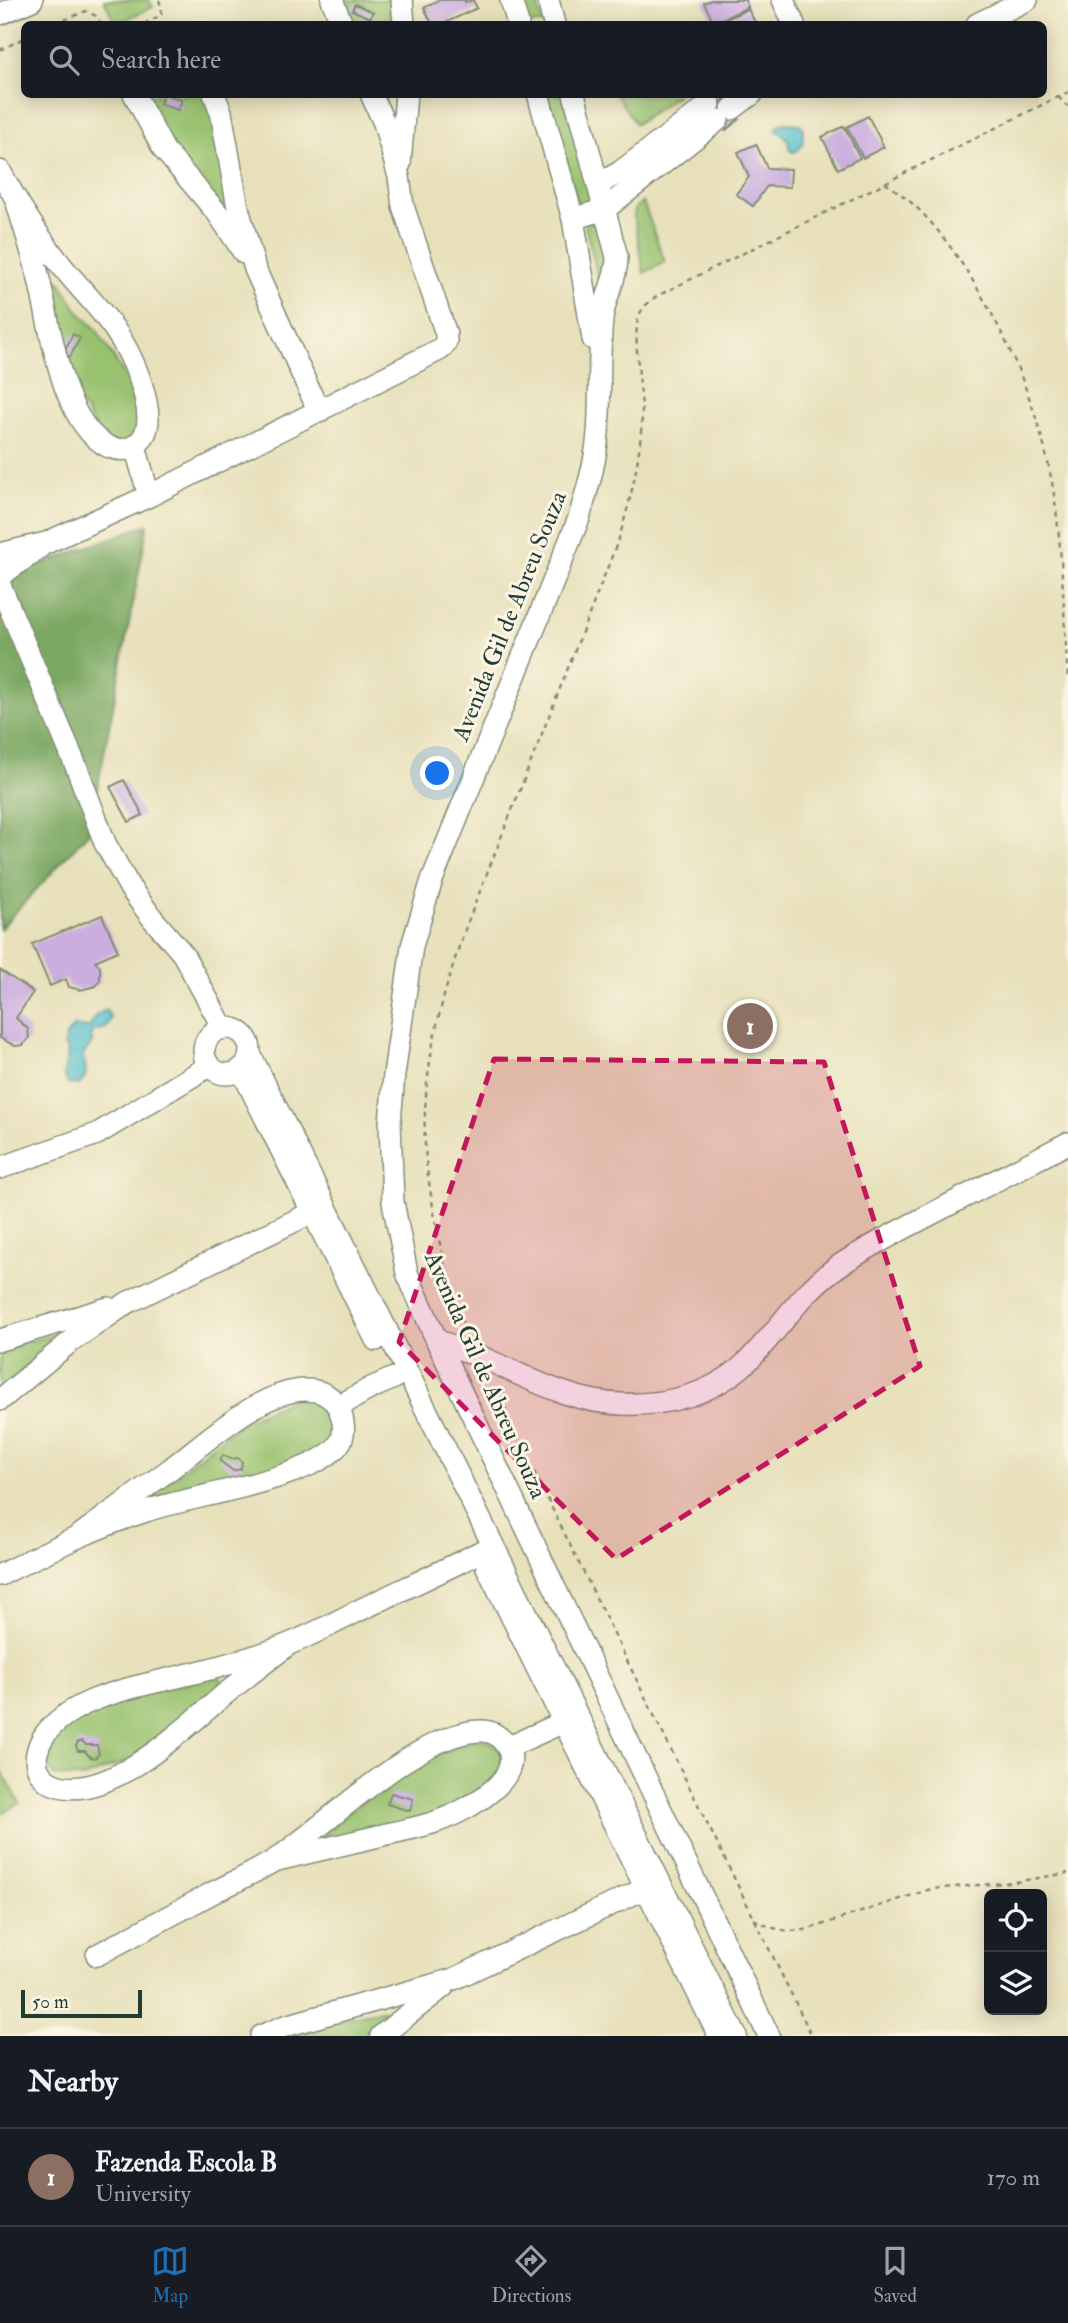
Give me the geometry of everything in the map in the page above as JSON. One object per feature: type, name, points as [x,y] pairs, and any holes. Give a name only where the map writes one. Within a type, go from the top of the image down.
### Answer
[{"type":"street","points":[[0,14],[32,0]]},
{"type":"street","points":[[332,0],[341,21]]},
{"type":"street","points":[[402,0],[404,21]]},
{"type":"street","points":[[511,0],[517,21]]},
{"type":"street","points":[[548,0],[553,21]]},
{"type":"street","points":[[783,0],[793,21]]},
{"type":"street","points":[[983,21],[1027,0]]},
{"type":"street","points":[[135,98],[164,150],[228,211]]},
{"type":"street","points":[[216,98],[221,112],[228,211],[319,412]]},
{"type":"street","points":[[374,98],[394,122]]},
{"type":"street","points":[[0,573],[46,543],[149,496],[441,349],[446,342],[446,334],[403,206],[394,122],[404,98]]},
{"type":"street","name":"Avenida Gil de Abreu Souza","points":[[539,98],[573,219],[599,379]]},
{"type":"street","name":"Avenida Gil de Abreu Souza","points":[[575,98],[598,184],[609,206],[616,246],[617,264],[604,309],[598,437],[592,473],[579,518],[432,880],[412,946],[390,1123],[393,1202],[407,1273],[437,1341],[769,2036]]},
{"type":"street","points":[[598,184],[719,108],[743,98]]},
{"type":"street","points":[[573,219],[627,200],[705,137],[719,108]]},
{"type":"street","points":[[0,171],[17,203],[61,265],[108,317],[130,352],[148,409],[148,430],[135,446],[124,450],[115,449],[98,441],[88,431],[59,373],[38,275],[17,203]]},
{"type":"street","points":[[38,275],[61,265]]},
{"type":"street","points":[[135,446],[149,496]]},
{"type":"street","points":[[0,554],[46,543]]},
{"type":"street","points":[[0,565],[0,573]]},
{"type":"street","points":[[0,585],[78,771],[105,843],[120,872],[153,919],[151,931],[181,970],[218,1030]]},
{"type":"street","points":[[246,1061],[228,1074],[222,1073],[209,1066],[205,1059],[204,1045],[218,1030],[237,1030],[243,1034],[250,1046],[246,1061],[313,1212],[719,2036]]},
{"type":"street","points":[[246,1061],[736,2036]]},
{"type":"street","points":[[0,1168],[97,1134],[209,1066]]},
{"type":"street","points":[[437,1341],[464,1349],[530,1380],[599,1403],[645,1404],[684,1398],[703,1391],[734,1373],[750,1359],[797,1302],[822,1277],[884,1239],[1068,1143]]},
{"type":"street","points":[[0,1400],[70,1342],[127,1303],[313,1212]]},
{"type":"street","points":[[0,1340],[127,1303]]},
{"type":"street","points":[[63,1322],[70,1342]]},
{"type":"street","points":[[339,1406],[394,1378]]},
{"type":"street","points":[[0,1575],[142,1501],[241,1413],[295,1391],[313,1390],[327,1395],[339,1406],[344,1424],[341,1443],[317,1462],[274,1478],[142,1501]]},
{"type":"street","points":[[288,1645],[229,1690],[159,1750],[128,1770],[85,1787],[68,1788],[46,1780],[39,1772],[37,1754],[48,1730],[83,1706],[129,1688],[216,1667],[288,1645],[480,1552]]},
{"type":"street","points":[[216,1667],[229,1690]]},
{"type":"street","points":[[508,1748],[564,1722]]},
{"type":"street","points":[[97,1955],[273,1861],[316,1842],[439,1821],[475,1804],[505,1779],[512,1757],[508,1748],[498,1735],[487,1731],[458,1734],[397,1765],[316,1842]]},
{"type":"street","points":[[261,2036],[285,2026],[454,1979],[646,1888]]},
{"type":"street","points":[[381,2000],[388,2030],[454,1979]]},
{"type":"path","points":[[152,21],[161,15],[159,0]]},
{"type":"path","points":[[62,21],[86,11],[99,21]]},
{"type":"path","points":[[0,50],[21,40]]},
{"type":"path","points":[[471,1337],[447,1276],[426,1158],[426,1116],[432,1052],[442,1000],[467,924],[626,517],[635,478],[642,414],[637,338],[639,315],[657,296],[1068,92]]},
{"type":"path","points":[[1058,97],[1068,106]]},
{"type":"path","points":[[885,183],[932,222],[956,253],[984,299],[1012,354],[1029,396],[1046,457],[1056,510],[1068,679]]},
{"type":"path","points":[[495,1363],[501,1373],[506,1413],[512,1427],[812,2036]]},
{"type":"path","points":[[754,1919],[782,1931],[794,1931],[931,1889],[1015,1882],[1068,1873]]},
{"type":"highlighted area","points":[[494,1059],[824,1062],[920,1366],[616,1559],[399,1342]]},
{"type":"green space","points":[[104,0],[149,0],[153,7],[123,21],[114,21]]},
{"type":"green space","points":[[341,0],[395,0],[398,21],[351,21]]},
{"type":"green space","points":[[520,0],[536,0],[542,21],[526,21]]},
{"type":"green space","points":[[143,98],[206,98],[216,128],[227,208],[224,209],[175,155]]},
{"type":"green space","points":[[548,98],[564,98],[592,197],[590,204],[579,208]]},
{"type":"green space","points":[[618,98],[673,98],[636,124]]},
{"type":"green space","points":[[643,202],[665,262],[644,273],[634,217],[635,208]]},
{"type":"green space","points":[[592,219],[599,223],[609,266],[601,289],[585,226]]},
{"type":"green space","points":[[55,279],[59,280],[78,311],[96,329],[133,389],[139,417],[136,435],[125,445],[103,440],[65,378],[49,284]]},
{"type":"green space","points":[[148,524],[89,832],[0,929],[0,580]]},
{"type":"green space","points":[[55,1335],[59,1341],[0,1390],[0,1348]]},
{"type":"green space","points":[[316,1395],[329,1402],[337,1433],[326,1448],[277,1470],[144,1501],[243,1421],[288,1401]]},
{"type":"green space","points":[[215,1676],[221,1678],[217,1689],[131,1759],[84,1778],[55,1776],[47,1766],[46,1755],[49,1747],[59,1732],[76,1719],[123,1699]]},
{"type":"green space","points":[[478,1738],[494,1744],[502,1754],[500,1776],[438,1816],[331,1842],[318,1839],[403,1767]]},
{"type":"green space","points":[[0,1768],[20,1803],[0,1814]]},
{"type":"green space","points":[[381,2010],[387,2011],[387,2016],[365,2036],[278,2036]]},
{"type":"water","points":[[784,123],[800,124],[803,127],[803,144],[797,151],[792,152],[789,149],[788,139],[776,130]]},
{"type":"water","points":[[106,1010],[111,1018],[106,1028],[91,1032],[92,1043],[83,1054],[85,1077],[79,1085],[68,1084],[64,1074],[68,1052],[64,1045],[66,1036],[74,1026],[89,1028],[96,1015]]},
{"type":"building","points":[[439,0],[473,0],[477,8],[449,21],[430,21],[424,8]]},
{"type":"building","points":[[711,0],[745,0],[748,7],[713,21],[704,3]]},
{"type":"building","points":[[355,4],[373,12],[370,18],[352,10]]},
{"type":"building","points":[[748,9],[754,21],[722,21]]},
{"type":"building","points":[[162,98],[182,100],[178,110],[160,104]]},
{"type":"building","points":[[705,98],[723,98],[739,119],[726,130],[713,113],[715,111]]},
{"type":"building","points":[[868,116],[884,147],[863,158],[847,127]]},
{"type":"building","points":[[844,126],[860,158],[838,169],[822,137]]},
{"type":"building","points":[[756,144],[767,168],[791,169],[790,187],[767,186],[753,206],[736,194],[749,177],[738,152]]},
{"type":"building","points":[[73,334],[80,338],[70,357],[63,354]]},
{"type":"building","points":[[124,780],[143,815],[129,822],[110,787]]},
{"type":"building","points":[[102,915],[118,951],[95,961],[100,967],[100,980],[96,986],[80,990],[69,987],[66,979],[50,986],[32,944]]},
{"type":"building","points":[[0,970],[33,992],[16,1018],[28,1029],[29,1038],[23,1045],[15,1046],[0,1038]]},
{"type":"building","points":[[223,1455],[231,1459],[238,1458],[242,1462],[241,1469],[233,1471],[220,1461]]},
{"type":"building","points":[[82,1741],[86,1745],[97,1745],[99,1754],[95,1758],[85,1751],[78,1751],[76,1746]]},
{"type":"building","points":[[391,1793],[413,1799],[410,1811],[387,1804]]},
{"type":"place","name":"Fazenda Escola B","points":[[750,1026]]}]
